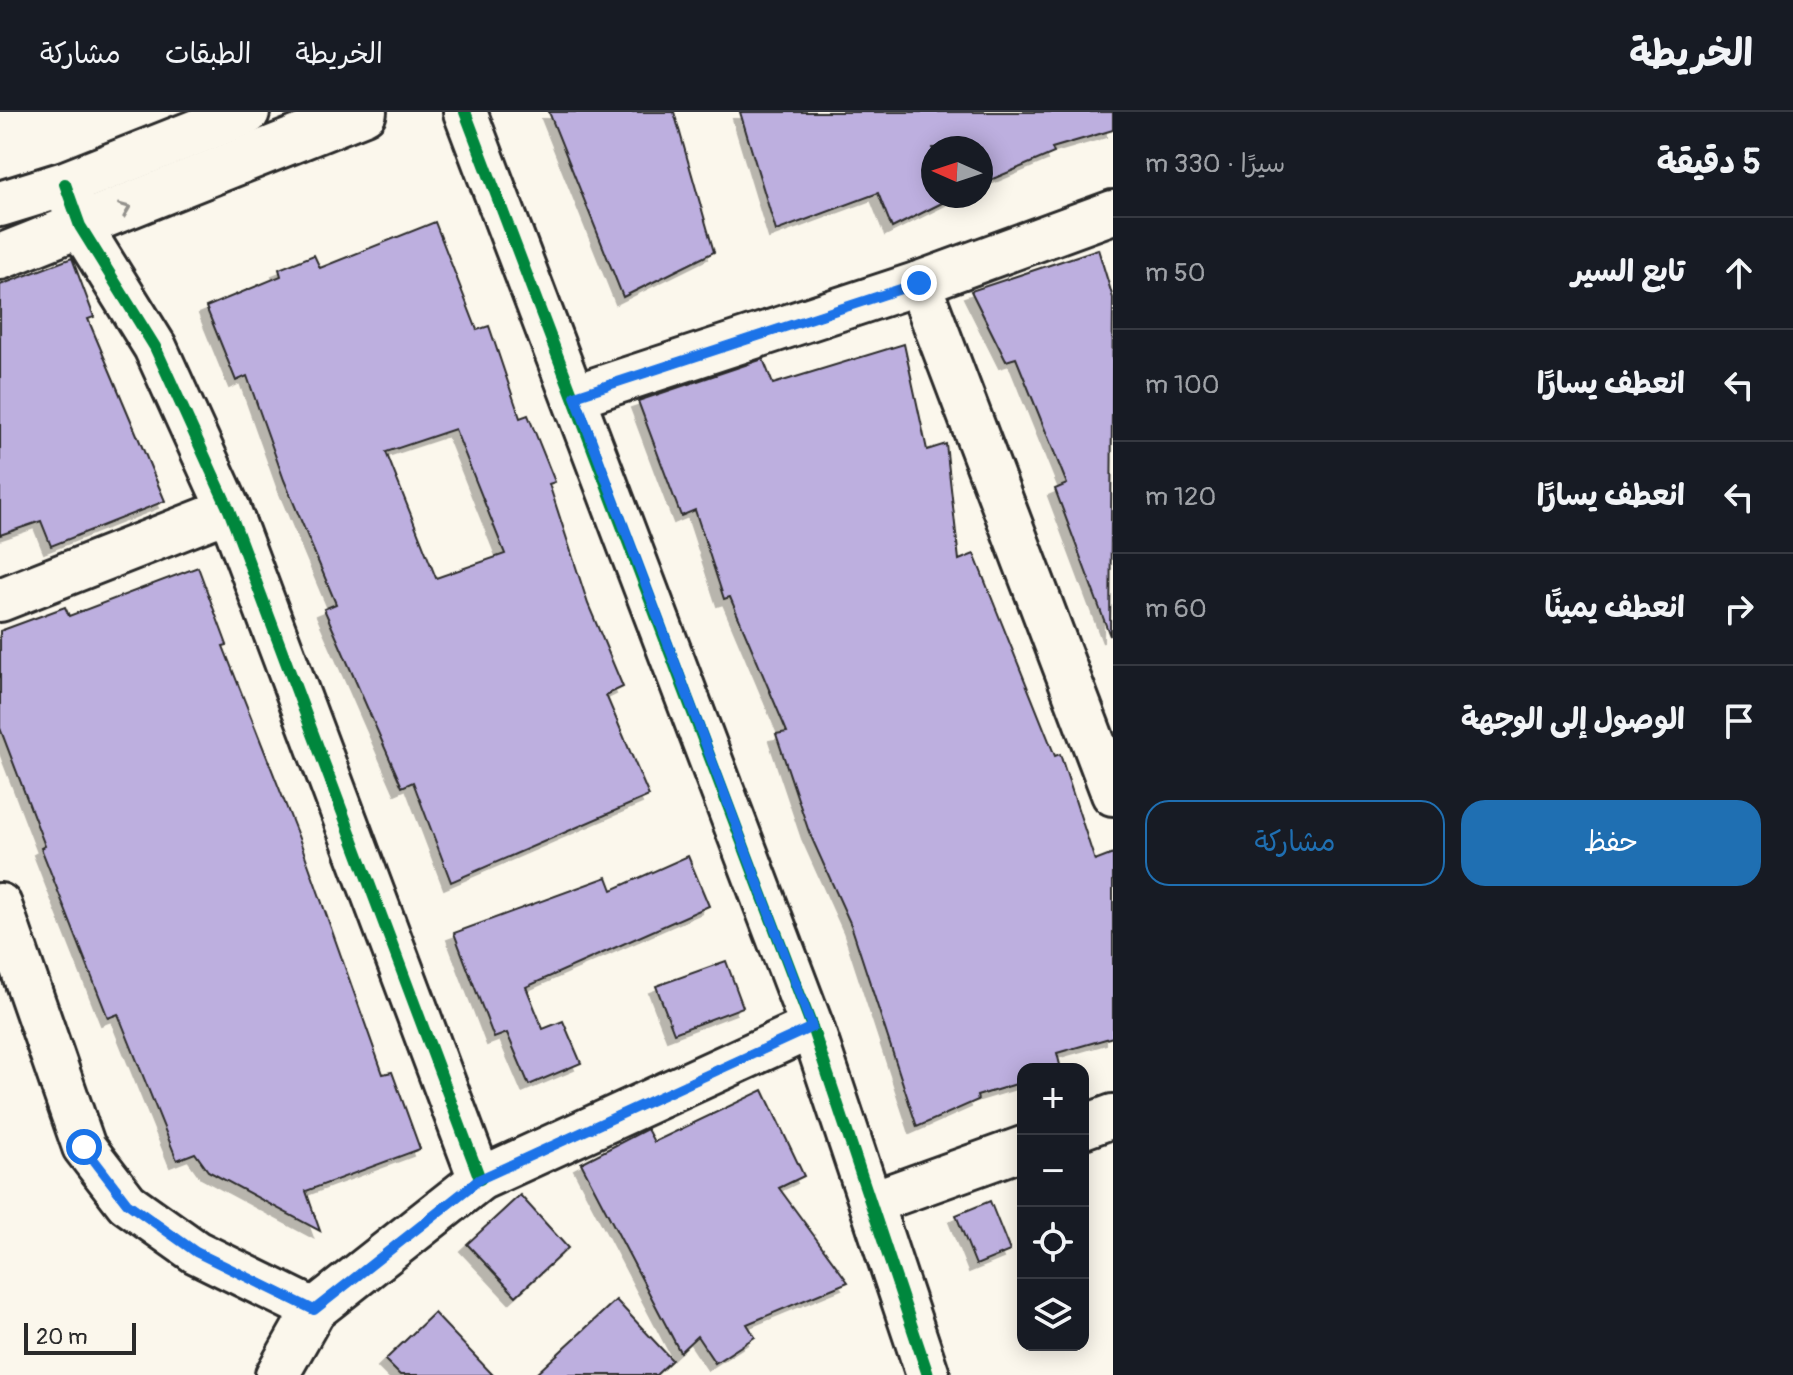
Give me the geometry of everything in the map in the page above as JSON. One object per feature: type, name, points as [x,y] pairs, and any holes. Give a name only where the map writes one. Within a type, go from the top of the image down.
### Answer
[{"type":"street","points":[[0,257],[364,112]]},
{"type":"street","points":[[465,112],[812,1027],[873,1202],[928,1375]]},
{"type":"street","points":[[0,204],[65,184],[240,113],[251,158]]},
{"type":"street","points":[[65,184],[80,226],[155,347],[229,510],[480,1179]]},
{"type":"street","points":[[575,396],[919,283],[1113,212]]},
{"type":"street","points":[[919,283],[1113,794]]},
{"type":"street","points":[[0,600],[229,510]]},
{"type":"street","points":[[0,905],[8,963],[84,1147],[127,1203],[196,1252],[314,1310]]},
{"type":"street","points":[[277,1375],[314,1310],[480,1179],[812,1027]]},
{"type":"street","points":[[1089,1125],[1113,1116]]},
{"type":"street","points":[[873,1202],[1017,1150]]},
{"type":"building","points":[[549,112],[674,112],[714,252],[623,297]]},
{"type":"building","points":[[740,112],[1113,112],[1113,130],[1052,148],[1054,153],[993,179],[993,136],[921,136],[921,208],[932,208],[892,228],[878,193],[776,231]]},
{"type":"building","points":[[435,222],[477,330],[489,326],[520,418],[528,415],[555,482],[549,484],[588,604],[623,687],[606,695],[649,796],[451,882],[413,782],[402,787],[324,609],[336,604],[284,480],[247,376],[236,381],[206,307],[281,276],[279,269],[314,255],[320,268]],"holes":[[[455,429],[505,554],[436,578],[386,452]]]},
{"type":"building","points":[[1098,249],[1113,298],[1110,636],[1055,489],[1067,484],[1016,358],[1006,361],[971,291]]},
{"type":"building","points":[[72,258],[94,317],[88,319],[165,501],[51,546],[41,521],[0,535],[0,285]]},
{"type":"building","points":[[904,344],[927,450],[946,444],[959,560],[974,554],[1055,756],[1060,754],[1095,861],[1113,854],[1113,1037],[1057,1053],[1060,1063],[1017,1063],[1017,1084],[977,1096],[978,1100],[917,1127],[851,925],[809,832],[776,734],[787,732],[730,597],[724,599],[695,510],[681,516],[638,401],[763,359],[773,384]]},
{"type":"building","points":[[198,567],[227,645],[223,646],[300,841],[383,1074],[392,1072],[420,1149],[306,1191],[320,1231],[208,1171],[195,1153],[177,1160],[118,1014],[108,1018],[41,848],[45,846],[0,728],[0,631],[65,607],[69,616]]},
{"type":"building","points":[[688,856],[709,906],[526,987],[543,1029],[563,1021],[581,1063],[529,1085],[507,1033],[494,1038],[454,933],[607,877],[612,890]]},
{"type":"building","points":[[726,961],[743,1007],[674,1033],[656,986]]},
{"type":"building","points":[[763,1090],[804,1176],[779,1188],[848,1282],[747,1324],[755,1337],[715,1363],[697,1336],[680,1352],[581,1163],[647,1129],[654,1142]]},
{"type":"building","points":[[520,1195],[568,1248],[516,1296],[467,1244]]},
{"type":"building","points":[[990,1201],[1010,1251],[976,1265],[956,1215]]},
{"type":"building","points":[[616,1300],[672,1360],[656,1375],[535,1375]]},
{"type":"building","points":[[434,1313],[493,1375],[400,1375],[385,1360]]},
{"type":"cycle path","points":[[465,112],[812,1027],[928,1375]]},
{"type":"cycle path","points":[[65,184],[80,226],[155,347],[229,510],[480,1179]]},
{"type":"route","points":[[84,1147],[127,1203],[196,1252],[314,1310],[480,1179],[812,1027],[575,396],[919,283]]}]
